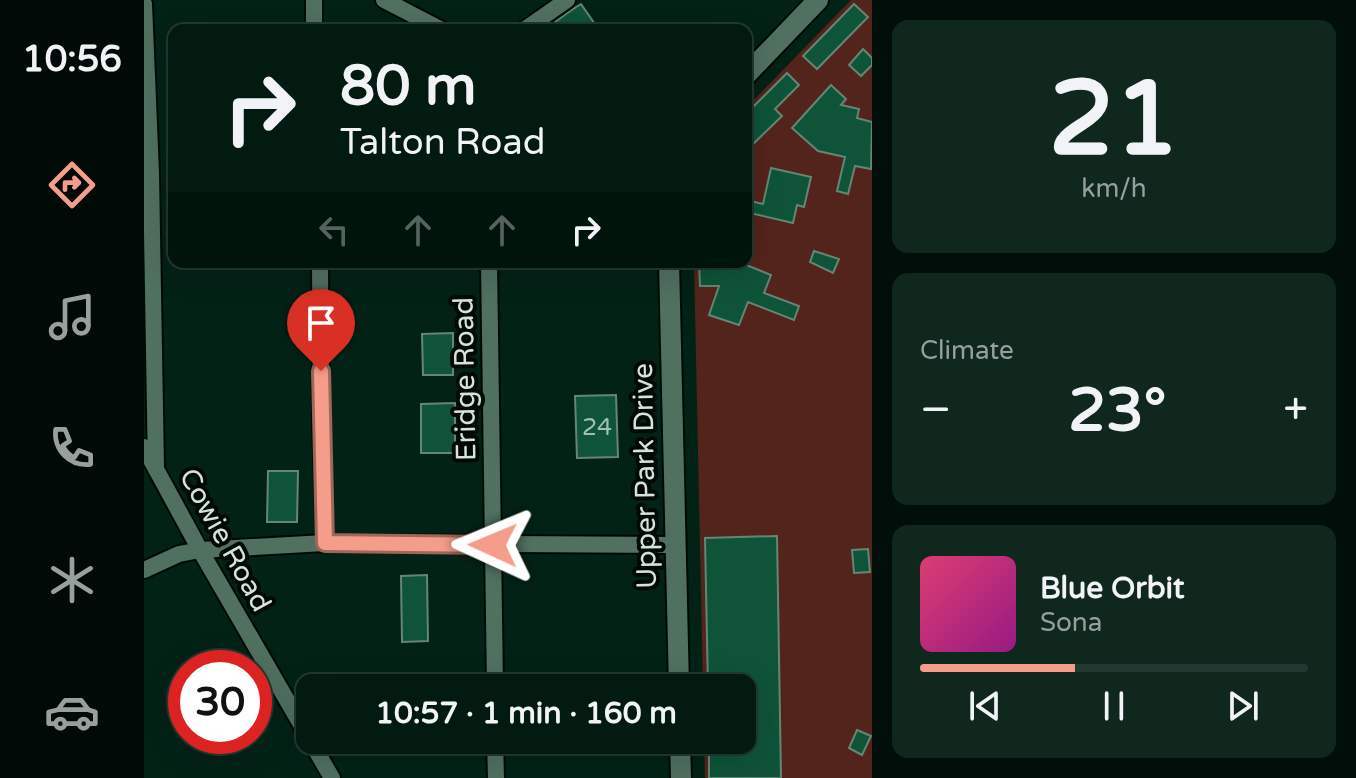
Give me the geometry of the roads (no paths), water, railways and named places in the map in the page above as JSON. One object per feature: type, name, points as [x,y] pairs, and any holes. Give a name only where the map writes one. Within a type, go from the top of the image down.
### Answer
[{"type":"main road","points":[[752,69],[818,0]]},
{"type":"main road","name":"Upper Park Drive","points":[[669,268],[679,674]]},
{"type":"main road","points":[[680,754],[681,778]]},
{"type":"street","points":[[314,0],[314,24]]},
{"type":"street","points":[[384,0],[430,24]]},
{"type":"street","points":[[533,24],[567,0]]},
{"type":"street","points":[[144,4],[151,173],[156,469]]},
{"type":"street","points":[[320,268],[325,543]]},
{"type":"street","name":"Eridge Road","points":[[489,268],[495,674]]},
{"type":"street","name":"Cowie Road","points":[[144,447],[296,716]]},
{"type":"street","points":[[144,570],[179,554],[200,550],[325,543],[674,545]]},
{"type":"street","name":"Cowie Road","points":[[318,754],[332,778]]},
{"type":"street","points":[[495,754],[496,778]]}]
